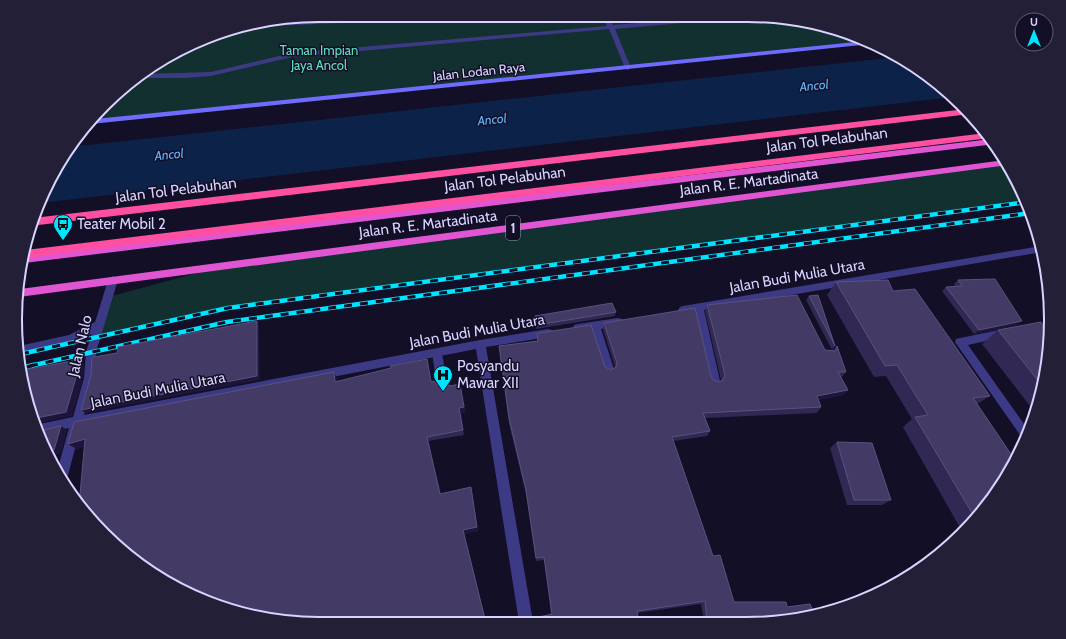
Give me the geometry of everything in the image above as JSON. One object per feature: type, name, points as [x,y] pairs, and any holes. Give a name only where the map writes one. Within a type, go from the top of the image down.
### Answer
[{"type":"highway","name":"Jalan Tol Pelabuhan","points":[[39,221],[961,113]]},
{"type":"highway","name":"Jalan Tol Pelabuhan","points":[[30,254],[471,198],[982,137]]},
{"type":"highway","name":"Jalan R. E. Martadinata","points":[[29,259],[986,143]]},
{"type":"highway","name":"Jalan R. E. Martadinata","points":[[24,292],[1000,164]]},
{"type":"main road","name":"Jalan Lodan Raya","points":[[97,121],[858,44]]},
{"type":"street","points":[[609,22],[628,68]]},
{"type":"street","points":[[148,76],[211,74],[292,55],[669,22]]},
{"type":"street","name":"Jalan Budi Mulia Utara","points":[[676,312],[796,295],[1036,250]]},
{"type":"street","name":"Jalan Nalo","points":[[63,470],[89,378],[91,352],[113,280]]},
{"type":"street","points":[[698,308],[715,380]]},
{"type":"street","name":"Jalan Budi Mulia Utara","points":[[43,428],[480,344],[632,319]]},
{"type":"street","points":[[24,349],[72,340],[86,334],[99,324]]},
{"type":"street","points":[[595,326],[609,369]]},
{"type":"street","points":[[1013,331],[960,342],[1022,430]]},
{"type":"street","points":[[480,344],[525,617]]},
{"type":"street","points":[[437,353],[442,385]]},
{"type":"green space","name":"Taman Impian Jaya Ancol","points":[[746,22],[805,28],[823,32],[858,44],[97,122],[138,83],[154,72],[188,53],[243,32],[300,23]]},
{"type":"green space","points":[[1000,164],[1020,203],[228,308],[96,338],[108,297],[227,265]]},
{"type":"water","name":"Ancol","points":[[888,58],[928,83],[945,98],[47,202],[62,171],[77,146]]},
{"type":"building","points":[[995,279],[1022,321],[979,330],[946,287],[962,286],[958,280]]},
{"type":"building","points":[[888,280],[893,291],[915,289],[990,396],[973,398],[1011,454],[994,485],[972,513],[915,417],[928,415],[897,365],[885,366],[836,282]]},
{"type":"building","points":[[797,295],[825,350],[835,351],[837,346],[846,372],[838,372],[848,390],[817,396],[821,407],[703,413],[710,431],[672,437],[713,556],[720,555],[734,602],[786,602],[787,607],[810,604],[812,609],[766,616],[707,617],[705,601],[637,611],[638,617],[538,617],[552,614],[544,557],[536,558],[526,490],[509,418],[499,346],[538,341],[537,334],[539,333],[591,325],[605,367],[611,370],[616,367],[617,363],[604,323],[695,308],[711,376],[713,380],[719,382],[723,380],[725,375],[707,305]]},
{"type":"building","points":[[818,295],[835,346],[809,296]]},
{"type":"building","points":[[612,303],[616,312],[537,325],[535,316]]},
{"type":"building","points":[[257,321],[257,376],[81,410],[91,375],[92,358],[117,353],[118,347]]},
{"type":"building","points":[[1041,322],[1044,325],[1038,380],[998,330]]},
{"type":"building","points":[[427,359],[431,382],[434,381],[436,384],[441,386],[445,384],[448,379],[449,386],[460,384],[464,407],[459,408],[463,430],[427,437],[440,494],[471,487],[477,527],[463,530],[485,617],[320,617],[281,614],[243,607],[188,586],[154,567],[138,556],[109,530],[80,496],[85,439],[68,444],[74,422],[334,372],[335,382],[391,368],[390,366]]},
{"type":"building","points":[[78,360],[77,374],[66,412],[39,418],[32,396],[27,369]]},
{"type":"building","points":[[61,426],[54,450],[53,450],[44,430]]},
{"type":"building","points":[[837,442],[872,443],[891,500],[854,500]]},
{"type":"railway","points":[[24,353],[228,308],[1020,203]]},
{"type":"railway","points":[[32,366],[227,322],[1024,214]]},
{"type":"railway","points":[[26,367],[32,366]]},
{"type":"place","name":"Teater Mobil 2","points":[[63,241]]},
{"type":"place","name":"Posyandu Mawar XII","points":[[443,392]]}]
